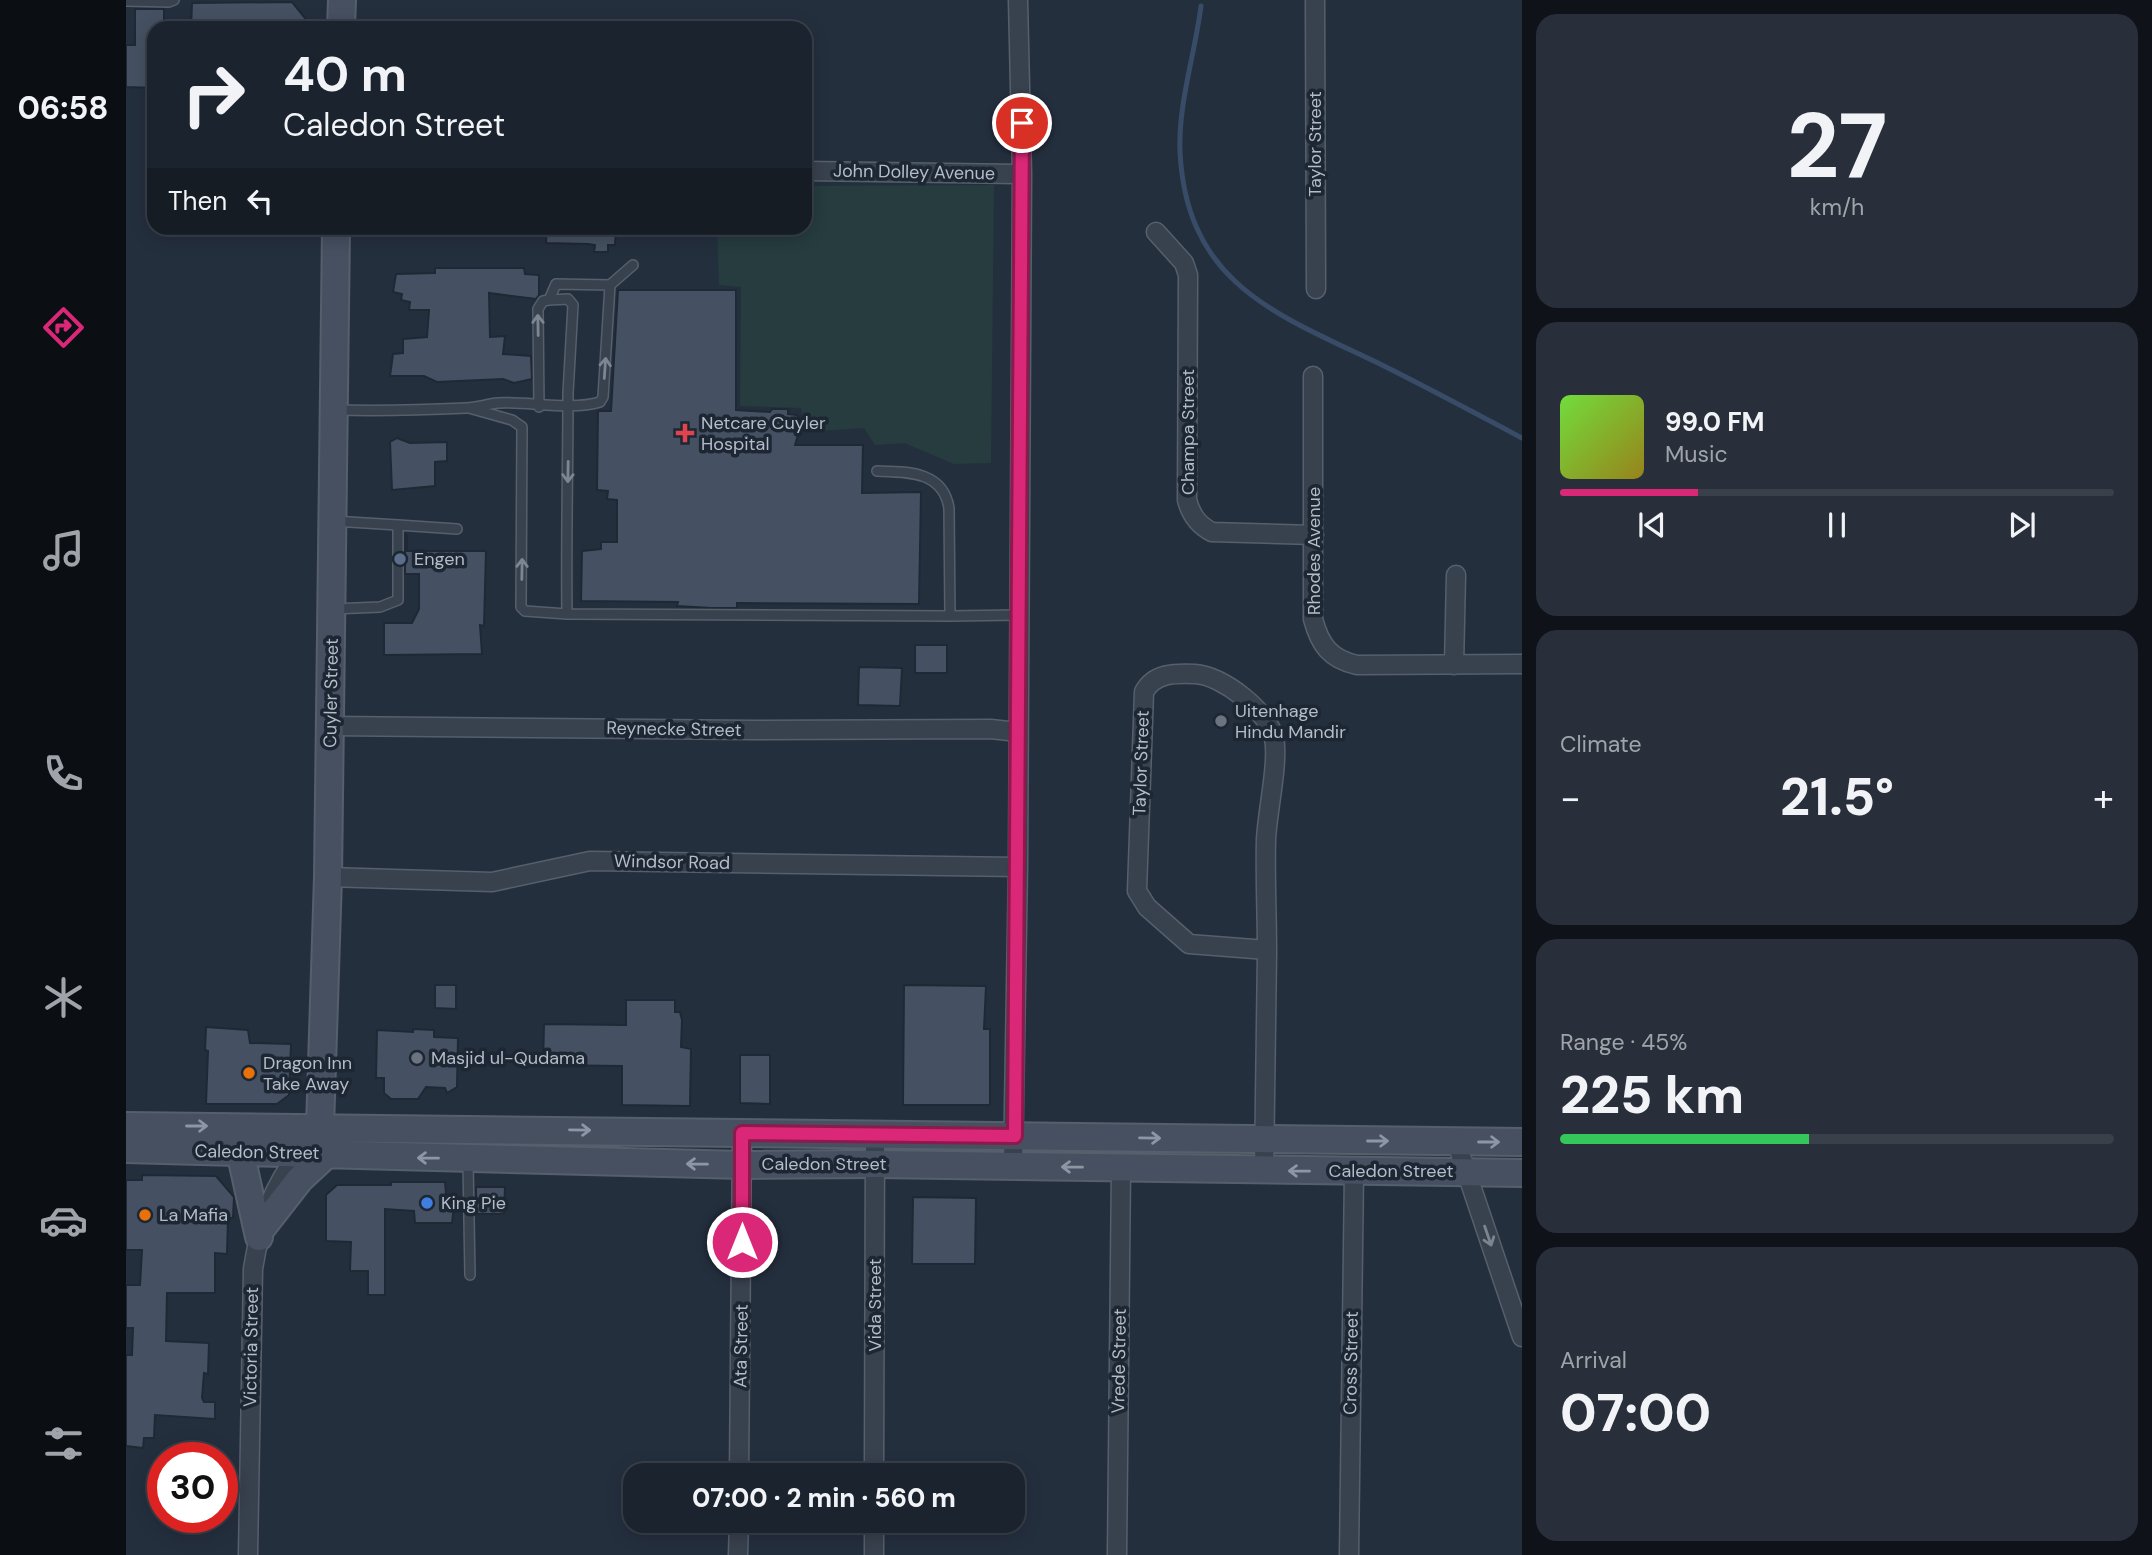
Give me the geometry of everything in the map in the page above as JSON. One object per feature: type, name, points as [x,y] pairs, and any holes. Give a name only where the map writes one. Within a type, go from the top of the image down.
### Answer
[{"type":"main road","points":[[341,21],[342,0]]},
{"type":"main road","name":"Cuyler Street","points":[[320,1127],[328,877],[337,235]]},
{"type":"main road","name":"Caledon Street","points":[[126,1126],[1522,1142]]},
{"type":"main road","points":[[260,1233],[300,1179],[314,1153],[320,1127]]},
{"type":"main road","name":"Caledon Street","points":[[126,1149],[743,1165],[876,1164],[1522,1173]]},
{"type":"main road","points":[[240,1151],[260,1233]]},
{"type":"street","points":[[1013,1166],[1018,867],[1022,174],[1018,0]]},
{"type":"street","name":"Taylor Street","points":[[1315,0],[1316,289]]},
{"type":"street","name":"John Dolley Avenue","points":[[812,171],[1022,174]]},
{"type":"street","name":"Champa Street","points":[[1156,232],[1184,264],[1188,275],[1187,500],[1191,512],[1201,526],[1212,532],[1314,535]]},
{"type":"street","name":"Rhodes Avenue","points":[[1313,376],[1313,619],[1325,650],[1341,661],[1357,665],[1522,664]]},
{"type":"street","points":[[1454,665],[1456,575]]},
{"type":"street","name":"Taylor Street","points":[[1264,1171],[1267,950],[1266,838],[1274,737],[1258,713],[1233,688],[1216,678],[1186,674],[1163,676],[1148,685],[1143,692],[1137,891],[1147,907],[1189,944],[1267,950]]},
{"type":"street","name":"Reynecke Street","points":[[330,726],[991,729],[1018,732]]},
{"type":"street","name":"Windsor Road","points":[[328,877],[492,882],[590,861],[1018,867]]},
{"type":"street","name":"Ata Street","points":[[740,1463],[742,1133]]},
{"type":"street","name":"Vida Street","points":[[874,1463],[876,1135]]},
{"type":"street","points":[[1456,1141],[1522,1337]]},
{"type":"street","name":"Vrede Street","points":[[1117,1555],[1121,1168]]},
{"type":"street","name":"Cross Street","points":[[1349,1555],[1354,1172]]},
{"type":"street","name":"Victoria Street","points":[[248,1555],[253,1269],[260,1233]]},
{"type":"street","points":[[738,1555],[739,1533]]},
{"type":"street","points":[[874,1533],[874,1555]]},
{"type":"lane","points":[[126,1],[174,0]]},
{"type":"lane","points":[[549,300],[556,284],[610,285],[633,265]]},
{"type":"lane","points":[[334,410],[469,408],[499,403],[540,407],[592,404],[603,398],[610,285]]},
{"type":"lane","points":[[540,407],[538,309],[543,301],[568,299],[573,305],[568,404],[567,614]]},
{"type":"lane","points":[[469,408],[512,420],[522,427],[522,607],[525,611],[567,614],[1019,615]]},
{"type":"lane","points":[[877,471],[920,474],[935,481],[944,491],[949,508],[950,616]]},
{"type":"lane","points":[[333,521],[457,529]]},
{"type":"lane","points":[[332,609],[387,606],[398,600],[398,525]]},
{"type":"lane","points":[[468,1159],[470,1275]]},
{"type":"green space","points":[[994,185],[991,463],[954,464],[904,443],[875,445],[864,428],[805,432],[801,408],[740,406],[741,287],[719,285],[717,235],[812,235],[812,186]]},
{"type":"building","points":[[292,2],[305,21],[191,21],[192,3]]},
{"type":"building","points":[[135,9],[164,9],[164,21],[147,21],[147,88],[126,87],[126,45],[135,45]]},
{"type":"building","points":[[547,235],[616,235],[615,245],[608,245],[608,252],[594,252],[595,245],[546,243]]},
{"type":"building","points":[[435,268],[524,268],[525,274],[539,275],[539,295],[536,299],[489,293],[490,337],[505,336],[503,354],[531,356],[532,379],[514,383],[503,379],[437,382],[424,376],[390,376],[393,354],[403,353],[403,339],[427,337],[429,310],[409,310],[410,302],[401,300],[402,294],[393,292],[396,274],[435,273]]},
{"type":"building","points":[[618,290],[736,290],[736,410],[770,412],[772,409],[788,409],[788,414],[797,415],[802,422],[795,445],[863,445],[862,493],[921,492],[919,604],[737,603],[737,608],[711,608],[677,606],[678,602],[581,601],[582,551],[601,549],[601,542],[617,542],[617,500],[607,499],[608,491],[597,490],[598,411],[611,411]]},
{"type":"building","points":[[397,438],[410,443],[447,442],[447,461],[435,462],[435,486],[392,490],[390,442]]},
{"type":"building","points":[[405,534],[407,551],[486,551],[484,626],[480,625],[482,654],[384,655],[384,623],[412,623],[419,609],[419,574],[405,574]]},
{"type":"building","points":[[915,645],[947,645],[947,673],[915,673]]},
{"type":"building","points":[[859,667],[902,668],[900,706],[858,705]]},
{"type":"building","points":[[435,985],[456,985],[456,1009],[435,1008]]},
{"type":"building","points":[[904,985],[986,986],[984,1029],[990,1029],[990,1105],[903,1105]]},
{"type":"building","points":[[626,1000],[675,1000],[675,1012],[680,1012],[682,1020],[681,1047],[691,1049],[690,1106],[622,1105],[622,1066],[543,1065],[544,1024],[626,1025]]},
{"type":"building","name":"Dragon Inn Take Away","points":[[206,1027],[248,1030],[250,1043],[291,1044],[289,1095],[277,1104],[206,1104]]},
{"type":"building","name":"Masjid ul-Qudama","points":[[413,1029],[434,1030],[434,1037],[458,1038],[457,1087],[447,1093],[445,1088],[426,1087],[418,1099],[391,1099],[384,1093],[384,1078],[376,1078],[377,1030],[413,1032]]},
{"type":"building","points":[[740,1055],[770,1055],[770,1104],[740,1103]]},
{"type":"building","points":[[142,1175],[216,1176],[234,1197],[233,1218],[228,1218],[227,1254],[215,1253],[215,1293],[167,1293],[166,1341],[209,1343],[208,1374],[204,1373],[202,1398],[204,1402],[215,1402],[215,1419],[155,1415],[154,1438],[144,1438],[143,1448],[126,1446],[126,1355],[132,1355],[133,1328],[126,1328],[126,1285],[140,1285],[142,1250],[126,1250],[126,1180],[142,1180]]},
{"type":"building","points":[[391,1182],[445,1182],[447,1205],[454,1205],[452,1223],[415,1223],[414,1211],[385,1209],[385,1295],[368,1295],[368,1271],[350,1271],[351,1242],[326,1241],[326,1195],[337,1185],[391,1185]]},
{"type":"building","points":[[476,1187],[505,1187],[504,1214],[476,1214]]},
{"type":"building","points":[[913,1197],[976,1198],[975,1264],[912,1264]]},
{"type":"waterway","points":[[1201,6],[1184,97],[1180,152],[1187,198],[1201,236],[1221,266],[1247,291],[1277,312],[1522,438]]},
{"type":"place","name":"Netcare Cuyler Hospital","points":[[685,433]]},
{"type":"place","name":"Engen","points":[[400,559]]},
{"type":"place","name":"Uitenhage Hindu Mandir","points":[[1221,721]]},
{"type":"place","name":"Masjid ul-Qudama","points":[[417,1058]]},
{"type":"place","name":"Dragon Inn Take Away","points":[[249,1073]]},
{"type":"place","name":"King Pie","points":[[427,1203]]},
{"type":"place","name":"La Mafia","points":[[145,1215]]},
{"type":"route","points":[[742,1242],[742,1133],[1015,1136],[1022,123]]}]
